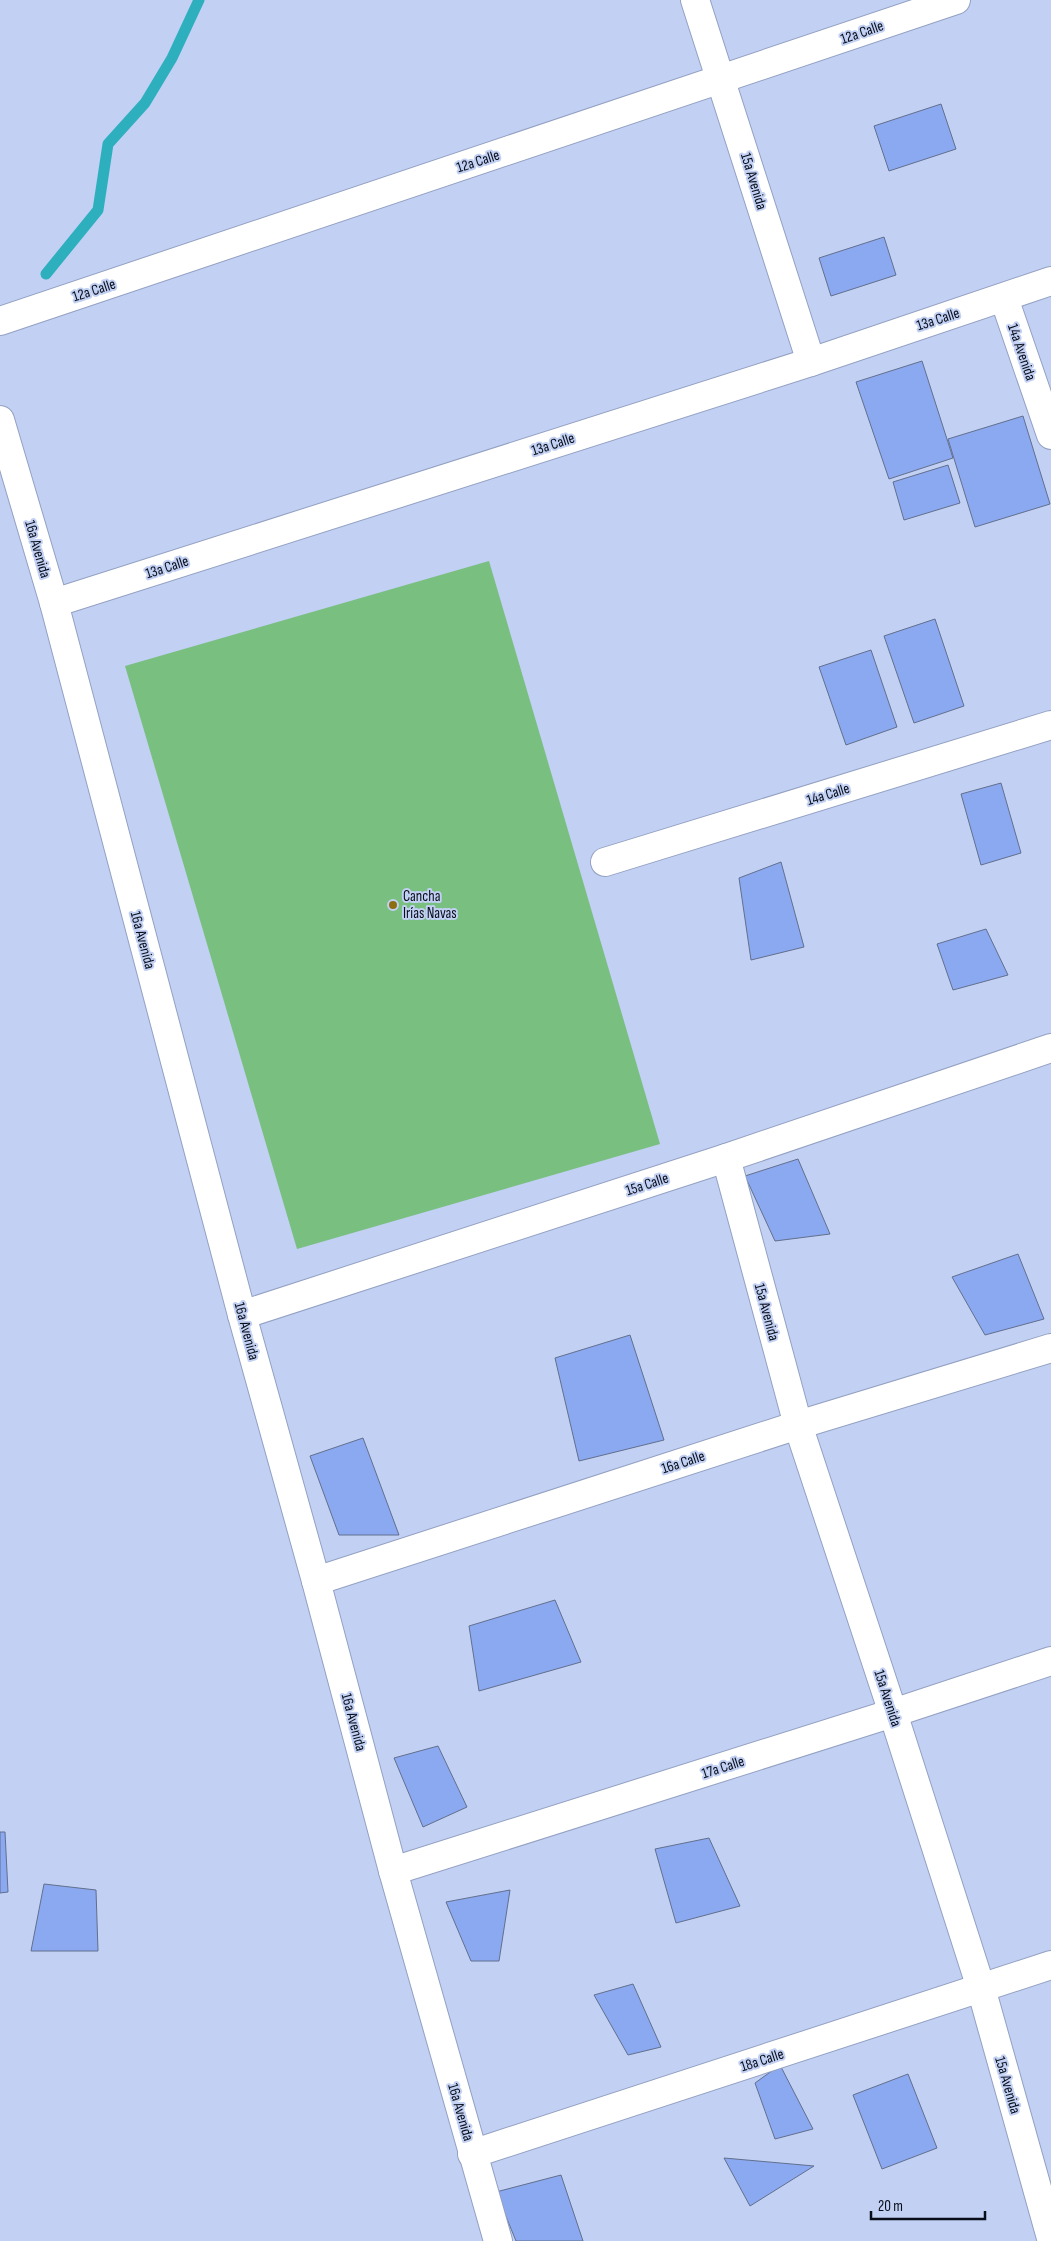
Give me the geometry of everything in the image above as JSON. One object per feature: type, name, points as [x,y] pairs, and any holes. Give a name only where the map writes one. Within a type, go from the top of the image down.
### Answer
[{"type":"street","name":"15a Avenida","points":[[695,0],[811,362]]},
{"type":"street","name":"12a Calle","points":[[0,321],[956,0]]},
{"type":"street","name":"13a Calle","points":[[54,603],[811,362],[1051,281]]},
{"type":"street","name":"14a Avenida","points":[[1004,298],[1051,435]]},
{"type":"street","name":"16a Avenida","points":[[0,420],[54,603],[242,1315],[316,1581],[393,1871],[498,2241]]},
{"type":"street","name":"14a Calle","points":[[605,862],[1051,725]]},
{"type":"street","name":"15a Calle","points":[[242,1315],[726,1158],[1051,1048]]},
{"type":"street","name":"15a Avenida","points":[[726,1158],[798,1425],[981,1988],[1051,2238]]},
{"type":"street","name":"16a Calle","points":[[316,1581],[798,1425],[1051,1348]]},
{"type":"street","name":"17a Calle","points":[[393,1871],[1051,1661]]},
{"type":"street","name":"18a Calle","points":[[472,2154],[1051,1965]]},
{"type":"green space","name":"Cancha Irías Navas","points":[[489,561],[660,1144],[297,1249],[125,666]]},
{"type":"building","points":[[941,104],[956,149],[889,171],[874,126]]},
{"type":"building","points":[[884,237],[896,275],[831,296],[819,258]]},
{"type":"building","points":[[922,361],[953,458],[889,479],[856,382]]},
{"type":"building","points":[[1023,416],[1050,504],[975,527],[948,439]]},
{"type":"building","points":[[948,465],[960,503],[904,520],[893,482]]},
{"type":"building","points":[[935,619],[964,706],[914,723],[884,636]]},
{"type":"building","points":[[871,650],[897,727],[846,745],[819,667]]},
{"type":"building","points":[[1001,783],[1021,853],[981,865],[961,794]]},
{"type":"building","points":[[781,862],[804,947],[751,960],[739,878]]},
{"type":"building","points":[[986,929],[1008,975],[953,990],[937,944]]},
{"type":"building","points":[[798,1159],[830,1234],[775,1241],[745,1176]]},
{"type":"building","points":[[1018,1254],[1044,1319],[985,1335],[952,1277]]},
{"type":"building","points":[[630,1335],[664,1440],[579,1461],[555,1358]]},
{"type":"building","points":[[363,1438],[399,1535],[339,1535],[310,1456]]},
{"type":"building","points":[[555,1600],[581,1662],[479,1691],[469,1626]]},
{"type":"building","points":[[438,1746],[467,1807],[423,1827],[394,1758]]},
{"type":"building","points":[[0,1832],[5,1832],[8,1892],[0,1893]]},
{"type":"building","points":[[709,1838],[740,1906],[676,1923],[655,1849]]},
{"type":"building","points":[[44,1884],[96,1890],[98,1951],[31,1951]]},
{"type":"building","points":[[510,1890],[499,1961],[471,1961],[446,1902]]},
{"type":"building","points":[[633,1984],[661,2047],[628,2055],[594,1995]]},
{"type":"building","points":[[780,2065],[813,2129],[775,2139],[755,2083]]},
{"type":"building","points":[[908,2074],[937,2148],[882,2169],[853,2095]]},
{"type":"building","points":[[724,2158],[814,2166],[750,2206]]},
{"type":"building","points":[[561,2175],[583,2241],[516,2241],[496,2192]]},
{"type":"waterway","points":[[46,274],[98,210],[108,144],[145,103],[172,58],[199,0]]},
{"type":"place","name":"Cancha Irías Navas","points":[[393,905]]}]
